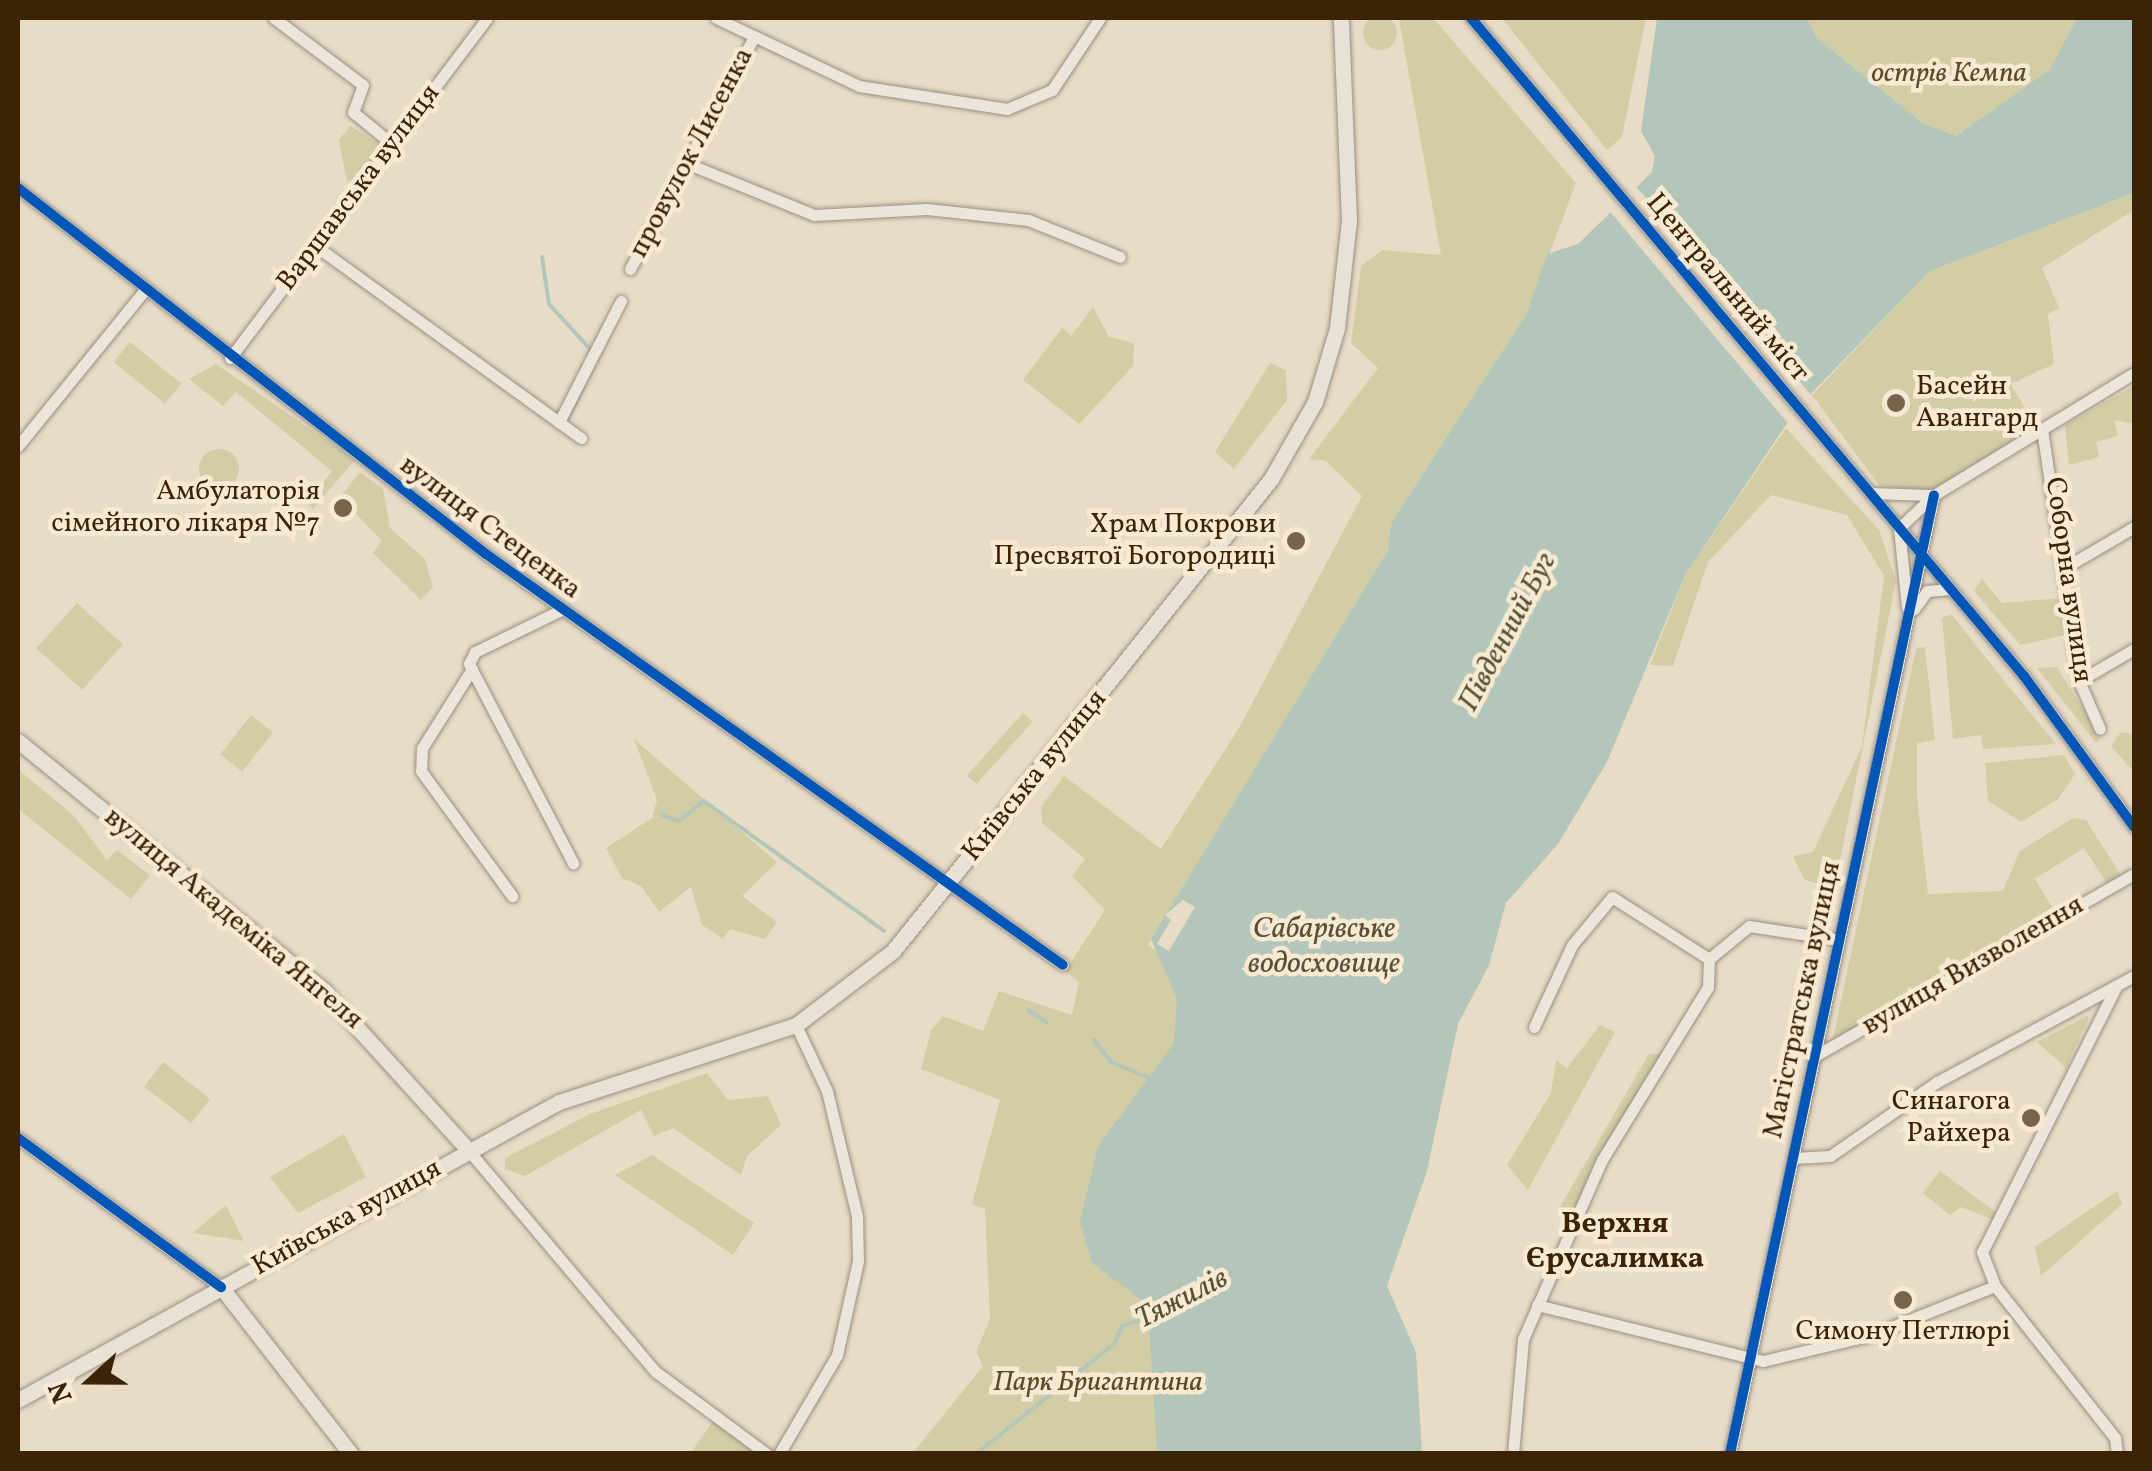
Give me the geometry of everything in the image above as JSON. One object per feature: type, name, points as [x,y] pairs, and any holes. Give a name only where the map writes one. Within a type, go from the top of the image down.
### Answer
[{"type":"main road","name":"Київська вулиця","points":[[18,1400],[469,1151],[602,1084],[796,1025],[866,979],[946,888],[1271,479],[1315,402],[1337,328],[1349,221],[1341,18]]},
{"type":"main road","name":"вулиця Академіка Янгеля","points":[[18,742],[324,991],[469,1151]]},
{"type":"main road","points":[[220,1288],[351,1454]]},
{"type":"street","points":[[274,18],[363,85],[354,112],[392,145]]},
{"type":"street","name":"Варшавська вулиця","points":[[230,358],[487,18]]},
{"type":"street","points":[[716,18],[858,86],[1007,110],[1052,90],[1100,18]]},
{"type":"street","name":"Центральний міст","points":[[1471,18],[1820,433]]},
{"type":"street","name":"провулок Лисенка","points":[[630,269],[754,37]]},
{"type":"street","points":[[686,163],[814,215],[927,208],[1028,220],[1120,257]]},
{"type":"street","name":"вулиця Стеценка","points":[[18,188],[230,358],[561,610],[946,888],[1062,966]]},
{"type":"street","points":[[316,247],[581,438]]},
{"type":"street","points":[[18,446],[144,291]]},
{"type":"street","points":[[559,422],[597,356],[621,301]]},
{"type":"street","points":[[1910,616],[1899,528],[1934,495],[2134,373]]},
{"type":"street","name":"Соборна вулиця","points":[[2042,429],[2066,567],[2078,681],[2100,729]]},
{"type":"street","name":"Соборна вулиця","points":[[1820,433],[1951,590],[2134,827]]},
{"type":"street","points":[[1870,493],[1934,495]]},
{"type":"street","name":"Магістратська вулиця","points":[[1730,1454],[1747,1359],[1924,557],[1934,495]]},
{"type":"street","points":[[2066,567],[2134,527]]},
{"type":"street","points":[[1910,616],[1927,591],[1951,590]]},
{"type":"street","points":[[512,896],[421,771],[422,748],[472,670],[475,652],[561,610]]},
{"type":"street","points":[[2078,681],[2134,649]]},
{"type":"street","points":[[472,670],[573,863]]},
{"type":"street","name":"вулиця Визволення","points":[[1813,1058],[2134,874]]},
{"type":"street","points":[[1534,1027],[1572,946],[1612,896],[1709,959]]},
{"type":"street","points":[[1514,1454],[1516,1374],[1537,1306],[1602,1160],[1708,986],[1709,959],[1749,926],[1839,940]]},
{"type":"street","points":[[1793,1158],[1830,1156],[1937,1082],[2134,976]]},
{"type":"street","points":[[2116,988],[1982,1252],[1995,1286],[2115,1438],[2117,1454]]},
{"type":"street","points":[[780,1454],[831,1368],[858,1260],[857,1216],[827,1092],[796,1025]]},
{"type":"street","points":[[18,1138],[220,1288]]},
{"type":"street","name":"вулиця Академіка Янгеля","points":[[469,1151],[656,1372],[767,1454]]},
{"type":"street","points":[[1537,1306],[1747,1359],[1871,1335],[1995,1286]]},
{"type":"green space","points":[[1380,16],[1392,21],[1397,33],[1392,45],[1380,50],[1368,45],[1363,33],[1368,21]]},
{"type":"green space","name":"Парк Бригантина","points":[[1433,18],[1576,183],[1527,313],[1391,523],[1388,550],[1148,945],[1170,960],[1186,955],[1168,1298],[1183,1453],[912,1454],[983,1366],[976,1352],[990,1319],[985,1209],[972,1204],[1000,1100],[921,1069],[931,1030],[943,1016],[983,1031],[999,991],[1072,1015],[1079,982],[1065,971],[1105,910],[1072,876],[1085,859],[1042,823],[1041,807],[1064,776],[1161,849],[1239,728],[1362,496],[1326,461],[1309,459],[1378,368],[1351,343],[1361,266],[1382,250],[1441,255],[1399,19]]},
{"type":"green space","points":[[1502,18],[1646,18],[1622,137],[1607,150]]},
{"type":"green space","name":"острів Кемпа","points":[[1807,18],[2077,18],[2050,69],[1956,136],[1924,124],[1817,38]]},
{"type":"green space","points":[[350,126],[382,145],[360,179],[347,182],[339,140]]},
{"type":"green space","points":[[2134,193],[2134,210],[2042,268],[2059,308],[2048,314],[2054,364],[2013,383],[2004,374],[2037,427],[1931,493],[1879,485],[1812,395],[1930,271]]},
{"type":"green space","points":[[1093,307],[1109,337],[1134,343],[1133,366],[1079,424],[1023,380],[1062,328],[1071,336]]},
{"type":"green space","points":[[130,342],[181,384],[165,404],[114,362]]},
{"type":"green space","points":[[1270,363],[1286,370],[1287,400],[1234,469],[1215,452]]},
{"type":"green space","points":[[216,364],[355,460],[313,509],[307,503],[332,471],[236,392],[223,406],[189,379]]},
{"type":"green space","points":[[2134,386],[2134,424],[2114,420],[2118,436],[2096,442],[2099,457],[2069,465],[2065,425]]},
{"type":"green space","points":[[1786,428],[1879,530],[1896,581],[1834,890],[1804,879],[1793,856],[1813,852],[1862,746],[1884,576],[1847,515],[1771,495],[1708,562],[1673,666],[1650,665],[1685,575]]},
{"type":"green space","points":[[219,449],[233,455],[239,469],[233,483],[219,489],[205,483],[199,469],[205,455]]},
{"type":"green space","points":[[360,472],[383,489],[390,528],[425,559],[433,587],[421,600],[373,553],[382,541],[340,497]]},
{"type":"green space","points":[[1982,579],[2002,603],[2063,598],[2066,635],[2020,645],[1974,591]]},
{"type":"green space","points":[[77,603],[123,644],[82,690],[36,648]]},
{"type":"green space","points":[[1951,614],[2056,744],[1983,749],[1981,735],[1953,739],[1942,618]]},
{"type":"green space","points":[[1925,647],[1935,740],[1917,743],[1917,797],[1928,894],[2003,891],[2020,851],[2073,818],[2086,820],[2124,880],[2110,888],[2084,848],[2035,879],[2058,917],[1831,1047],[1916,648]]},
{"type":"green space","points":[[2057,667],[2101,738],[2096,743],[2037,668]]},
{"type":"green space","points":[[1023,713],[1033,722],[976,784],[967,775]]},
{"type":"green space","points":[[251,715],[273,732],[242,772],[220,754]]},
{"type":"green space","points":[[2121,732],[2134,734],[2133,771],[2111,746]]},
{"type":"green space","points":[[634,739],[777,862],[742,896],[777,922],[765,939],[730,929],[723,939],[702,925],[691,887],[659,912],[641,886],[622,878],[606,848],[652,818],[657,800]]},
{"type":"green space","points":[[2064,755],[2075,774],[2058,799],[2021,822],[1988,801],[1985,763]]},
{"type":"green space","points":[[18,769],[73,815],[107,860],[117,850],[150,875],[131,899],[18,809]]},
{"type":"green space","points":[[2087,1016],[2066,1068],[2037,1042]]},
{"type":"green space","points":[[1600,1025],[1615,1032],[1528,1190],[1507,1165],[1551,1093],[1556,1060],[1567,1068]]},
{"type":"green space","points":[[1649,1054],[1662,1054],[1569,1218],[1557,1212]]},
{"type":"green space","points":[[163,1062],[210,1099],[191,1123],[144,1086]]},
{"type":"green space","points":[[707,1073],[728,1100],[768,1096],[781,1125],[747,1156],[741,1175],[673,1128],[654,1136],[641,1110],[525,1176],[505,1169],[505,1158],[590,1114]]},
{"type":"green space","points":[[344,1134],[366,1177],[298,1213],[270,1177]]},
{"type":"green space","points":[[652,1155],[754,1223],[733,1255],[615,1175]]},
{"type":"green space","points":[[1940,1171],[1997,1213],[1994,1220],[1961,1207],[1950,1215],[1923,1193]]},
{"type":"green space","points":[[2117,1191],[2122,1204],[2041,1276],[2035,1247]]},
{"type":"green space","points":[[226,1205],[244,1241],[193,1233]]},
{"type":"green space","points":[[714,1420],[761,1454],[690,1454]]},
{"type":"water","name":"Сабарівське водосховище","points":[[1657,18],[1807,18],[1817,38],[1924,124],[1956,136],[2050,69],[2077,18],[2134,18],[2134,193],[1930,271],[1798,407],[1685,575],[1607,762],[1558,844],[1506,903],[1489,965],[1458,1024],[1427,1171],[1387,1286],[1416,1352],[1422,1453],[1157,1453],[1148,1305],[1092,1263],[1080,1222],[1098,1146],[1174,1043],[1177,999],[1151,939],[1388,550],[1391,523],[1527,313],[1547,254],[1578,244],[1652,172],[1655,156],[1641,131]]},
{"type":"pier","points":[[1634,184],[1815,400],[1788,423],[1606,207]]},
{"type":"pier","points":[[1183,900],[1195,907],[1169,951],[1157,944],[1171,920],[1165,915]]},
{"type":"waterway","points":[[542,257],[549,304],[591,350]]},
{"type":"waterway","points":[[568,419],[598,356]]},
{"type":"waterway","points":[[662,815],[679,821],[704,801],[884,931]]},
{"type":"waterway","points":[[1028,1010],[1047,1023]]},
{"type":"waterway","points":[[1094,1040],[1111,1062],[1154,1080]]},
{"type":"waterway","name":"Тяжилів","points":[[976,1454],[1114,1344],[1122,1326],[1153,1316]]},
{"type":"tram line","points":[[1467,18],[2022,678],[2134,832]]},
{"type":"cycle path","points":[[1471,18],[2024,676],[2134,827]]},
{"type":"cycle path","points":[[18,188],[486,554],[1063,965]]},
{"type":"cycle path","points":[[1730,1454],[1934,495]]},
{"type":"cycle path","points":[[18,1138],[221,1287]]},
{"type":"place","name":"Басейн Авангард","points":[[1896,403]]},
{"type":"place","name":"Амбулаторія сімейного лікаря №7","points":[[343,508]]},
{"type":"place","name":"Храм Покрови Пресвятої Богородиці","points":[[1296,541]]},
{"type":"place","name":"Синагога Райхера","points":[[2031,1118]]},
{"type":"place","name":"Симону Петлюрі","points":[[1903,1300]]},
{"type":"district","name":"Верхня Єрусалимка","points":[[1615,1241]]},
{"type":"water label","name":"Південний Буг","points":[[1508,632]]}]
